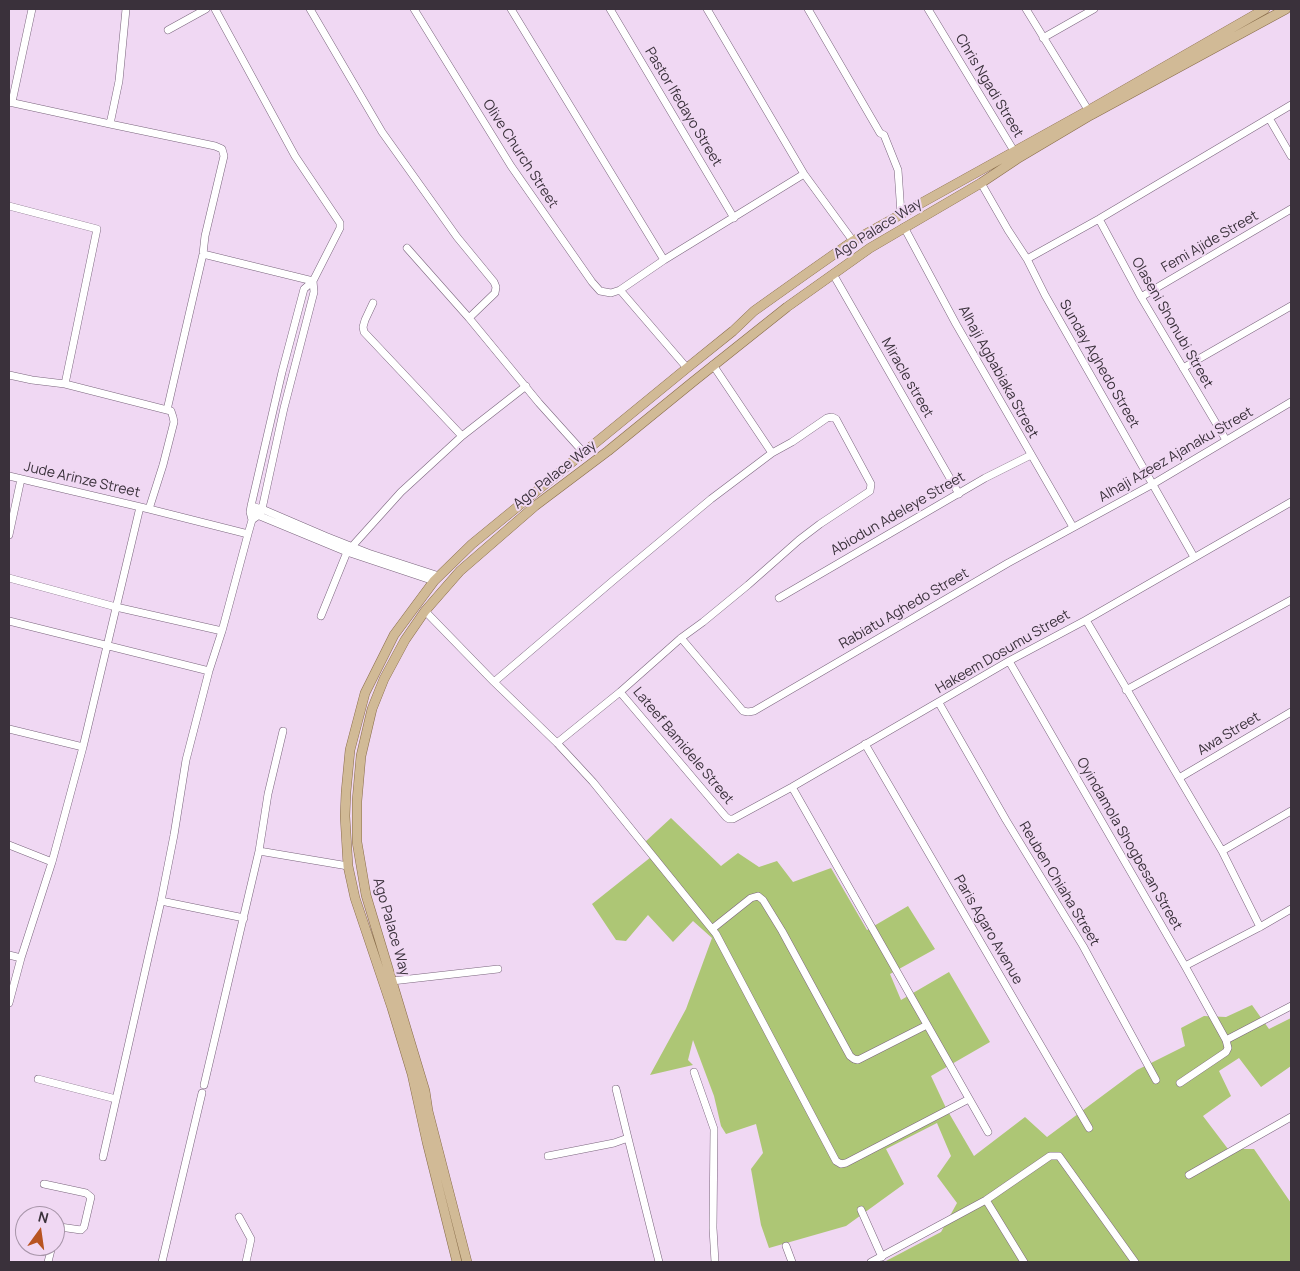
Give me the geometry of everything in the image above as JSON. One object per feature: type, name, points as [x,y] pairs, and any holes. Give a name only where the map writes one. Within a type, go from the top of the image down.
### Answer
[{"type":"main road","name":"Ago Palace Way","points":[[467,1262],[428,1111],[425,1091],[366,895],[357,842],[357,801],[362,756],[372,709],[384,679],[405,640],[425,612],[460,571],[535,506],[608,451],[766,324],[833,274],[904,227],[982,184],[1017,159],[1090,113],[1265,9]]},
{"type":"main road","name":"Ago Palace Way","points":[[457,1262],[412,1074],[355,898],[348,866],[345,816],[350,750],[365,693],[394,635],[437,579],[472,544],[584,454],[771,298],[853,241],[901,214],[1014,151],[1286,9]]},
{"type":"main road","points":[[771,298],[778,315]]},
{"type":"main road","points":[[759,308],[766,324]]},
{"type":"street","points":[[32,9],[10,102],[222,149],[224,156],[167,410]]},
{"type":"street","points":[[110,124],[119,81],[126,9]]},
{"type":"street","points":[[168,30],[206,9]]},
{"type":"street","points":[[103,1158],[161,901],[186,760],[252,520],[250,509],[282,372],[304,289],[313,281],[340,228],[340,223],[296,156],[215,9]]},
{"type":"street","points":[[310,9],[382,132],[457,237],[494,282],[496,287],[495,293],[469,318]]},
{"type":"street","name":"Olive Church Street","points":[[414,9],[510,166],[592,282],[600,291],[611,293],[620,290]]},
{"type":"street","points":[[511,9],[664,260]]},
{"type":"street","name":"Pastor Ifedayo Street","points":[[610,9],[734,218]]},
{"type":"street","points":[[707,9],[804,174],[853,241]]},
{"type":"street","points":[[808,9],[880,132],[884,135],[898,170],[901,214]]},
{"type":"street","name":"Chris Ngadi Street","points":[[928,9],[1014,151]]},
{"type":"street","points":[[1026,9],[1090,113]]},
{"type":"street","points":[[1043,38],[1094,9]]},
{"type":"street","points":[[1027,259],[1099,219],[1291,105]]},
{"type":"street","points":[[1269,118],[1291,156]]},
{"type":"street","points":[[687,368],[620,290],[664,260],[804,174]]},
{"type":"street","name":"Sunday Aghedo Street","points":[[982,184],[1027,259],[1045,295],[1194,557]]},
{"type":"street","points":[[9,206],[97,229],[65,384]]},
{"type":"street","name":"Femi Ajide Street","points":[[1141,297],[1291,209]]},
{"type":"street","name":"Olaseni Shonubi Street","points":[[1099,219],[1141,297],[1226,440]]},
{"type":"street","name":"Alhaji Agbabiaka Street","points":[[904,227],[956,324],[1073,527]]},
{"type":"street","points":[[407,248],[584,454]]},
{"type":"street","points":[[203,254],[313,281]]},
{"type":"street","name":"Miracle street","points":[[833,274],[960,494]]},
{"type":"street","points":[[252,520],[260,512],[314,292],[313,281]]},
{"type":"street","points":[[373,303],[365,320],[364,332],[462,436]]},
{"type":"street","points":[[1183,368],[1291,306]]},
{"type":"street","points":[[714,365],[772,453]]},
{"type":"street","points":[[9,375],[65,384],[171,411],[174,422],[163,466],[149,509]]},
{"type":"street","points":[[321,616],[350,549],[401,492],[462,436],[526,386]]},
{"type":"street","name":"Alhaji Azeez Ajanaku Street","points":[[1073,527],[1153,484],[1291,402]]},
{"type":"street","points":[[494,682],[711,499],[772,453],[827,418],[832,417],[836,419],[871,484],[870,491],[798,540],[748,585],[681,638],[620,692],[557,743]]},
{"type":"street","name":"Abiodun Adeleye Street","points":[[779,598],[985,478],[1031,455]]},
{"type":"street","name":"Jude Arinze Street","points":[[9,476],[248,534]]},
{"type":"street","points":[[9,535],[21,479]]},
{"type":"street","name":"Hakeem Dosumu Street","points":[[726,817],[733,819],[792,788],[1009,661],[1086,620],[1291,502]]},
{"type":"street","points":[[9,1003],[21,958],[52,862],[83,747],[140,507]]},
{"type":"street","points":[[250,509],[350,549],[368,553],[437,579]]},
{"type":"street","name":"Rabiatu Aghedo Street","points":[[681,638],[743,711],[754,711],[1073,527]]},
{"type":"street","points":[[9,578],[116,607],[222,631]]},
{"type":"street","points":[[1126,690],[1291,600]]},
{"type":"street","points":[[425,612],[557,743],[593,782],[716,934],[836,1161],[841,1164],[846,1163],[969,1099]]},
{"type":"street","points":[[1086,620],[1222,850],[1260,927]]},
{"type":"street","points":[[9,621],[209,671]]},
{"type":"street","name":"Oyindamola Shogbesan Street","points":[[1009,661],[1226,1040]]},
{"type":"street","name":"Lateef Bamidele Street","points":[[620,692],[726,817]]},
{"type":"street","name":"Reuben Chiaha Street","points":[[939,702],[1006,820],[1083,946],[1156,1080]]},
{"type":"street","name":"Awa Street","points":[[1179,778],[1291,712]]},
{"type":"street","points":[[9,729],[83,747]]},
{"type":"street","points":[[204,1085],[259,851],[268,794],[283,731]]},
{"type":"street","name":"Paris Agaro Avenue","points":[[865,744],[1089,1128]]},
{"type":"street","points":[[792,788],[988,1132]]},
{"type":"street","points":[[1222,850],[1291,811]]},
{"type":"street","points":[[9,845],[52,862]]},
{"type":"street","points":[[259,851],[348,866]]},
{"type":"street","points":[[712,929],[751,898],[758,896],[763,900],[850,1056],[854,1059],[858,1060],[927,1024]]},
{"type":"street","points":[[161,901],[244,918]]},
{"type":"street","points":[[1185,966],[1291,909]]},
{"type":"street","points":[[9,955],[21,958]]},
{"type":"street","points":[[392,981],[498,969]]},
{"type":"street","points":[[1180,1083],[1226,1052],[1228,1048],[1226,1040],[1291,1006]]},
{"type":"street","points":[[694,1072],[714,1129],[713,1228],[715,1262]]},
{"type":"street","points":[[38,1079],[116,1099]]},
{"type":"street","points":[[616,1089],[659,1262]]},
{"type":"street","points":[[162,1262],[202,1093]]},
{"type":"street","points":[[1189,1175],[1291,1116]]},
{"type":"street","points":[[548,1156],[614,1143],[628,1138]]},
{"type":"street","points":[[871,1262],[986,1200],[1050,1156],[1058,1156],[1135,1262]]},
{"type":"street","points":[[44,1184],[86,1193],[90,1197],[84,1227],[80,1230],[65,1228]]},
{"type":"street","points":[[986,1200],[1024,1262]]},
{"type":"street","points":[[860,1210],[882,1257]]},
{"type":"street","points":[[239,1217],[250,1239],[246,1262]]},
{"type":"street","points":[[786,1246],[792,1262]]},
{"type":"green space","points":[[671,818],[721,866],[738,853],[759,867],[777,861],[793,882],[831,868],[867,930],[908,906],[935,949],[890,974],[901,1000],[949,972],[990,1042],[931,1076],[946,1108],[974,1156],[1025,1117],[1047,1137],[1137,1070],[1185,1046],[1181,1028],[1204,1016],[1226,1017],[1252,1005],[1269,1029],[1291,1018],[1291,1066],[1261,1087],[1239,1058],[1219,1071],[1231,1096],[1203,1116],[1228,1149],[1254,1149],[1291,1203],[1291,1262],[884,1262],[941,1232],[957,1203],[937,1176],[951,1156],[937,1123],[886,1149],[904,1184],[846,1226],[769,1248],[761,1225],[751,1169],[763,1153],[756,1124],[726,1134],[721,1126],[714,1096],[693,1040],[688,1060],[693,1065],[650,1075],[686,1009],[712,938],[693,921],[673,942],[648,915],[626,941],[616,940],[592,904],[651,857],[645,842]]}]
